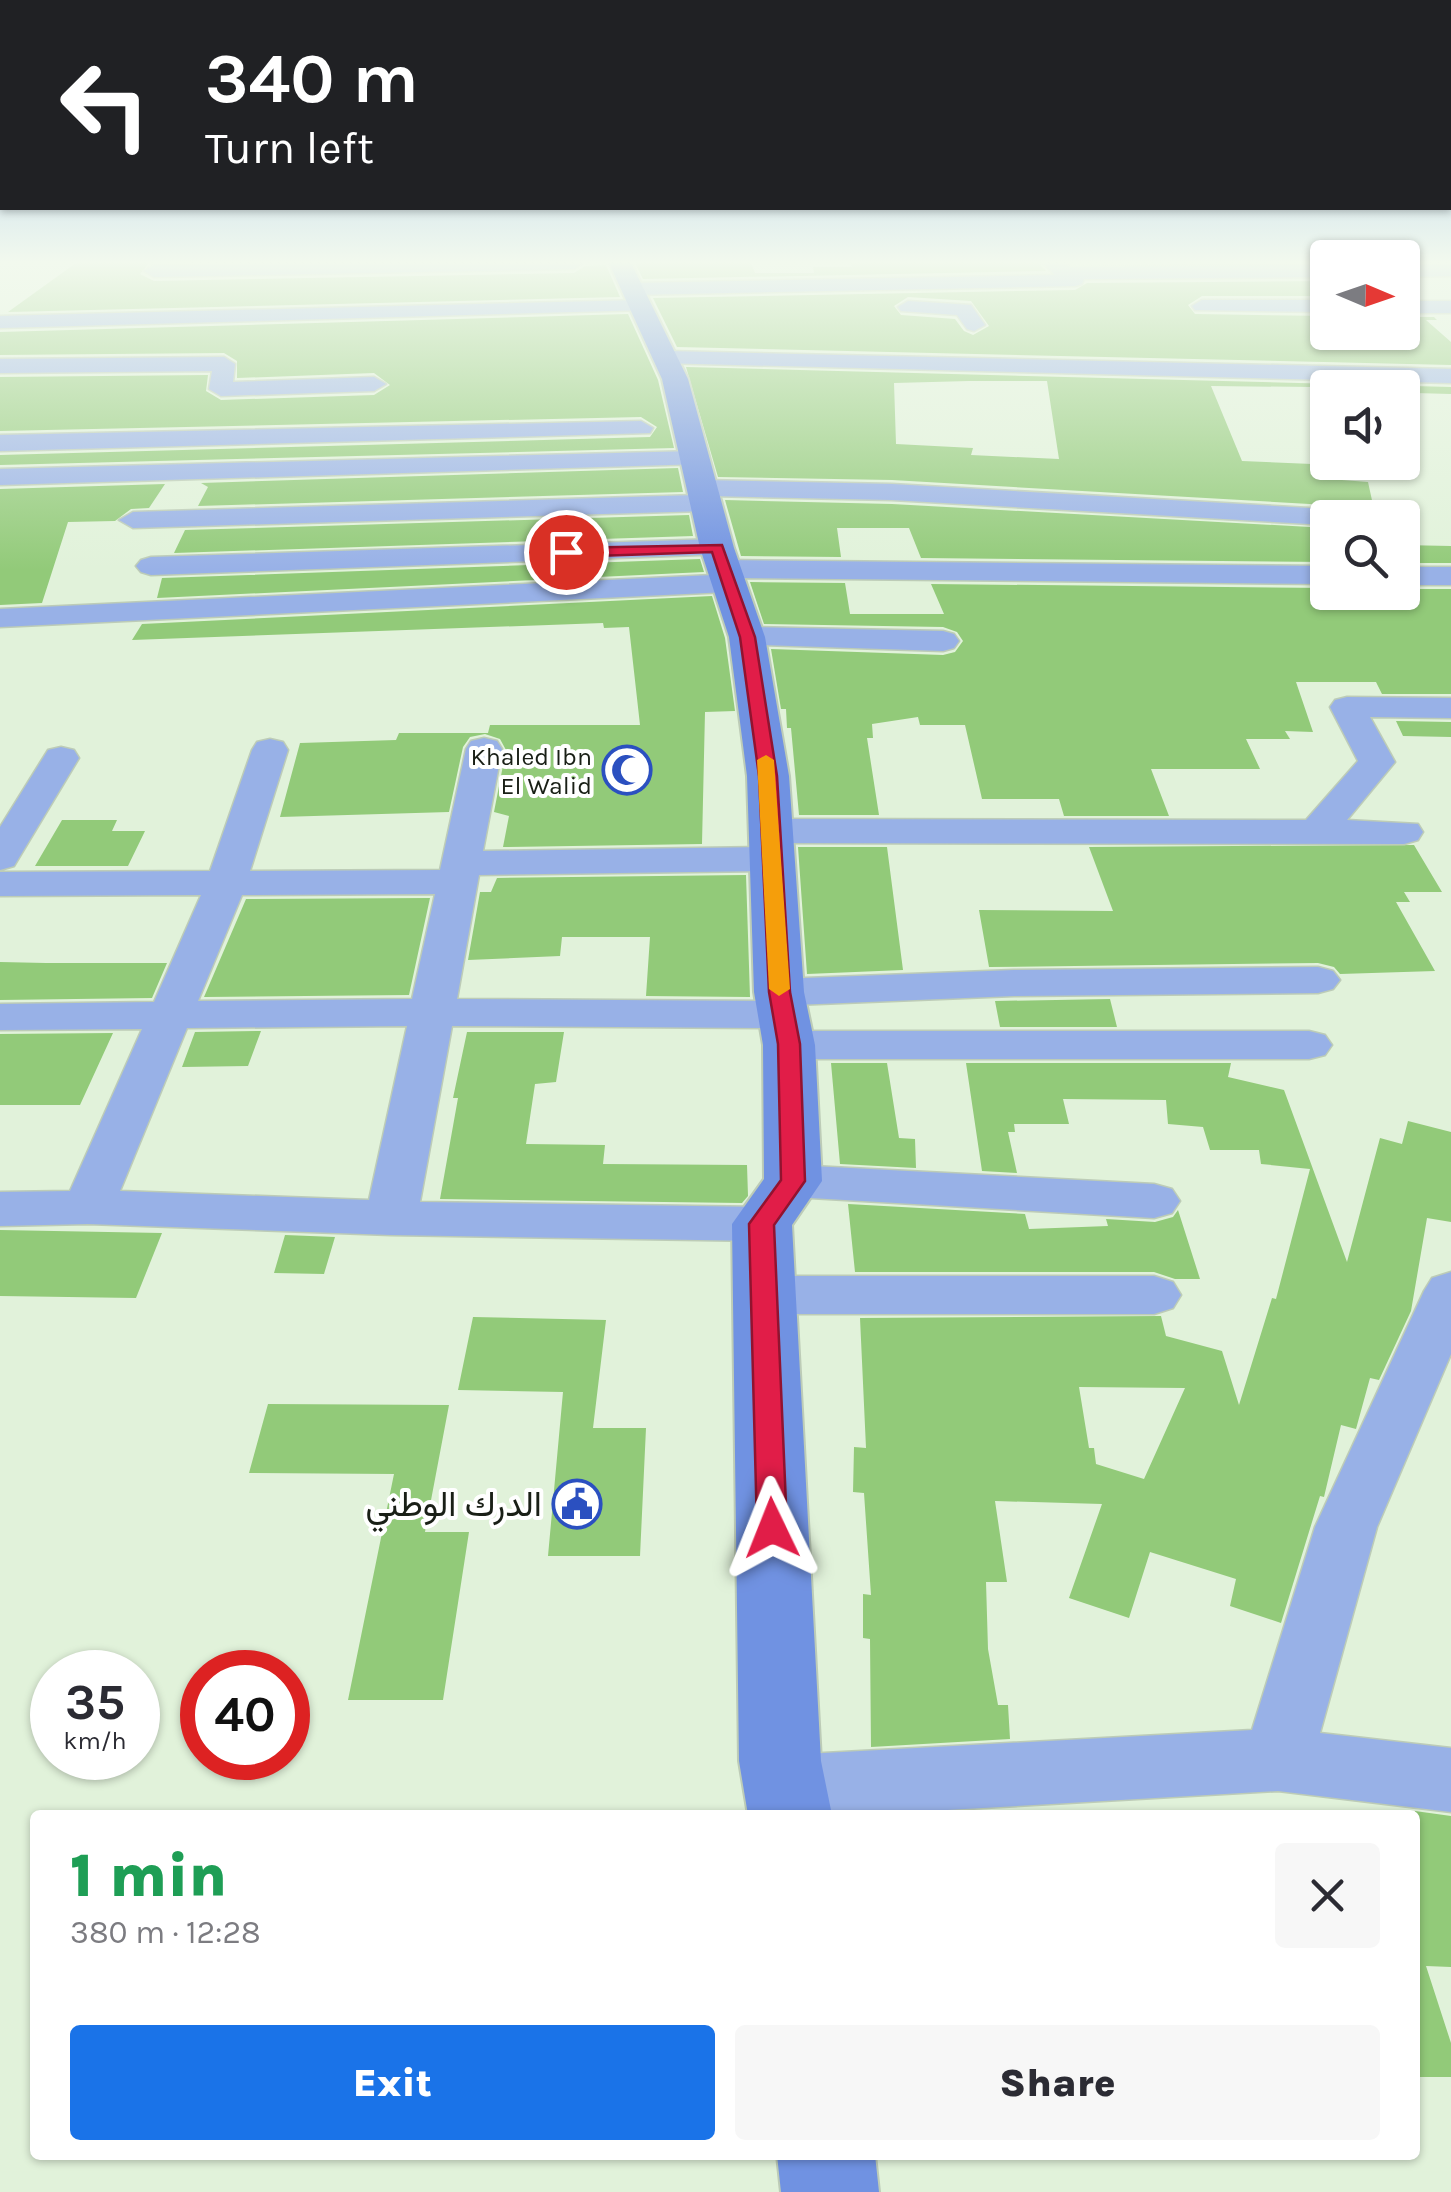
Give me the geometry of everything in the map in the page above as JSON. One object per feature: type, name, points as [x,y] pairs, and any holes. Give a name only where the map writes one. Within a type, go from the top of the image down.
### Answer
[{"type":"street","points":[[0,366],[79,365]]},
{"type":"street","points":[[224,365],[221,389],[374,384]]},
{"type":"street","points":[[661,365],[748,637],[768,776],[793,1181],[762,1224],[780,1761],[789,1801],[1278,1760],[1451,1780]]},
{"type":"street","points":[[1318,365],[1451,376]]},
{"type":"street","points":[[0,443],[1310,573]]},
{"type":"street","points":[[0,477],[708,511]]},
{"type":"street","points":[[151,566],[892,492],[1310,516]]},
{"type":"street","points":[[132,520],[708,511]]},
{"type":"street","points":[[0,618],[708,511]]},
{"type":"street","points":[[1420,576],[1451,576]]},
{"type":"street","points":[[748,637],[943,642]]},
{"type":"street","points":[[1317,830],[1377,762],[1347,708],[1451,708]]},
{"type":"street","points":[[391,1218],[484,749]]},
{"type":"street","points":[[88,1207],[226,884],[270,750]]},
{"type":"street","points":[[0,858],[62,758]]},
{"type":"street","points":[[0,884],[226,884],[459,872],[770,845],[1317,830],[1404,832]]},
{"type":"street","points":[[783,1017],[1014,983],[1318,980]]},
{"type":"street","points":[[0,1017],[432,1012],[783,1017],[1309,1045]]},
{"type":"street","points":[[793,1181],[1154,1201]]},
{"type":"street","points":[[0,1209],[88,1207],[391,1218],[762,1224]]},
{"type":"street","points":[[1278,1760],[1346,1527],[1451,1291]]},
{"type":"street","points":[[764,1294],[1154,1296]]},
{"type":"street","points":[[827,2160],[830,2192]]},
{"type":"building","points":[[237,365],[651,365],[674,448],[0,465],[0,455],[650,437],[657,427],[641,417],[0,431],[0,377],[208,375],[206,391],[221,400],[374,395],[390,385],[374,373],[237,378]]},
{"type":"building","points":[[686,367],[1310,383],[1310,387],[1211,386],[1242,461],[1310,464],[1310,480],[1368,482],[1372,500],[1310,500],[1310,504],[892,480],[718,477]],"holes":[[[1047,381],[1059,459],[971,455],[973,448],[896,444],[894,383]]]},
{"type":"building","points":[[1420,386],[1451,387],[1451,394],[1420,393]]},
{"type":"building","points":[[678,468],[683,492],[198,506],[208,487],[201,483]]},
{"type":"building","points":[[165,484],[149,508],[131,509],[115,521],[68,522],[42,603],[0,605],[0,489]]},
{"type":"building","points":[[725,500],[892,504],[1310,527],[1310,562],[921,558],[909,528],[837,528],[841,557],[741,556]]},
{"type":"building","points":[[689,515],[693,536],[174,553],[185,530]]},
{"type":"building","points":[[1420,545],[1451,546],[1451,563],[1420,563]]},
{"type":"building","points":[[700,559],[704,572],[157,598],[162,578]]},
{"type":"building","points":[[750,582],[845,583],[850,614],[944,614],[931,584],[1310,588],[1310,610],[1420,610],[1420,589],[1451,589],[1451,694],[1382,694],[1376,682],[1296,682],[1313,732],[1285,731],[1290,739],[1246,739],[1260,769],[1151,769],[1169,816],[1064,816],[1059,799],[982,799],[965,725],[920,725],[918,717],[872,724],[873,738],[867,738],[879,815],[799,815],[791,728],[787,728],[786,709],[781,709],[771,649],[943,655],[955,652],[963,641],[957,632],[943,627],[764,624]]},
{"type":"building","points":[[712,596],[725,638],[735,711],[705,712],[702,844],[503,847],[509,816],[494,812],[506,750],[500,739],[485,734],[470,737],[463,747],[449,812],[280,817],[300,743],[396,740],[399,733],[488,733],[490,725],[640,725],[629,627],[604,628],[603,623],[132,640],[142,624]]},
{"type":"building","points":[[1396,721],[1451,722],[1451,737],[1403,736]]},
{"type":"building","points":[[62,820],[117,820],[112,831],[145,831],[128,866],[35,866]]},
{"type":"building","points":[[1414,845],[1442,892],[1404,892],[1410,902],[1396,902],[1435,971],[1340,974],[1334,967],[1318,963],[989,967],[979,910],[1113,911],[1089,847]]},
{"type":"building","points":[[798,847],[887,847],[903,970],[807,974]]},
{"type":"building","points":[[746,875],[750,997],[646,996],[650,937],[562,937],[560,956],[468,960],[480,892],[491,892],[497,878]]},
{"type":"building","points":[[430,898],[409,995],[204,997],[246,899]]},
{"type":"building","points":[[0,962],[167,963],[152,998],[0,1000]]},
{"type":"building","points":[[1110,999],[1117,1027],[1000,1027],[995,1001]]},
{"type":"building","points":[[261,1031],[248,1066],[182,1067],[195,1032]]},
{"type":"building","points":[[467,1032],[564,1032],[556,1082],[535,1084],[526,1144],[605,1145],[603,1164],[747,1165],[748,1196],[742,1203],[440,1199],[458,1098],[453,1098]]},
{"type":"building","points":[[113,1033],[80,1105],[0,1105],[0,1034]]},
{"type":"building","points":[[831,1063],[887,1063],[899,1138],[915,1139],[916,1168],[840,1164]]},
{"type":"building","points":[[966,1063],[1231,1063],[1228,1077],[1284,1090],[1347,1262],[1380,1138],[1402,1144],[1408,1121],[1451,1132],[1451,1222],[1427,1218],[1411,1311],[1379,1380],[1370,1378],[1356,1429],[1341,1425],[1324,1497],[1320,1496],[1281,1623],[1230,1606],[1236,1579],[1150,1552],[1129,1618],[1069,1598],[1102,1504],[995,1501],[1007,1582],[986,1582],[988,1649],[998,1705],[1008,1705],[1010,1739],[871,1747],[870,1639],[863,1638],[863,1594],[871,1595],[864,1493],[853,1492],[854,1447],[866,1448],[860,1318],[1161,1316],[1166,1336],[1222,1351],[1239,1405],[1272,1298],[1276,1299],[1310,1169],[1261,1164],[1259,1150],[1210,1150],[1203,1127],[1168,1124],[1166,1100],[1063,1099],[1069,1124],[1014,1124],[1015,1132],[1008,1132],[1017,1173],[982,1171]],"holes":[[[1079,1387],[1185,1388],[1144,1479],[1096,1464],[1094,1448],[1089,1448]]]},
{"type":"building","points":[[848,1204],[1025,1214],[1029,1229],[1108,1226],[1106,1219],[1155,1222],[1173,1217],[1178,1210],[1200,1279],[1175,1279],[1154,1272],[855,1272]]},
{"type":"building","points":[[0,1230],[162,1233],[136,1298],[0,1296]]},
{"type":"building","points":[[285,1235],[335,1237],[324,1274],[274,1273]]},
{"type":"building","points":[[473,1317],[606,1320],[593,1428],[646,1428],[640,1556],[548,1556],[563,1392],[458,1390]]},
{"type":"building","points":[[268,1404],[449,1405],[425,1532],[469,1532],[443,1700],[348,1700],[394,1474],[249,1473]]},
{"type":"building","points":[[1420,1812],[1451,1816],[1451,1967],[1426,1966],[1451,2043],[1451,2077],[1420,2077]]},
{"type":"slow traffic","points":[[766,760],[779,989]]},
{"type":"place","name":"Khaled Ibn El Walid","points":[[627,770]]},
{"type":"place","name":"الدرك الوطني","points":[[577,1504]]},
{"type":"route","points":[[566,552],[717,548],[748,637],[768,776],[780,992],[789,1044],[793,1181],[762,1224],[772,1528]]}]
